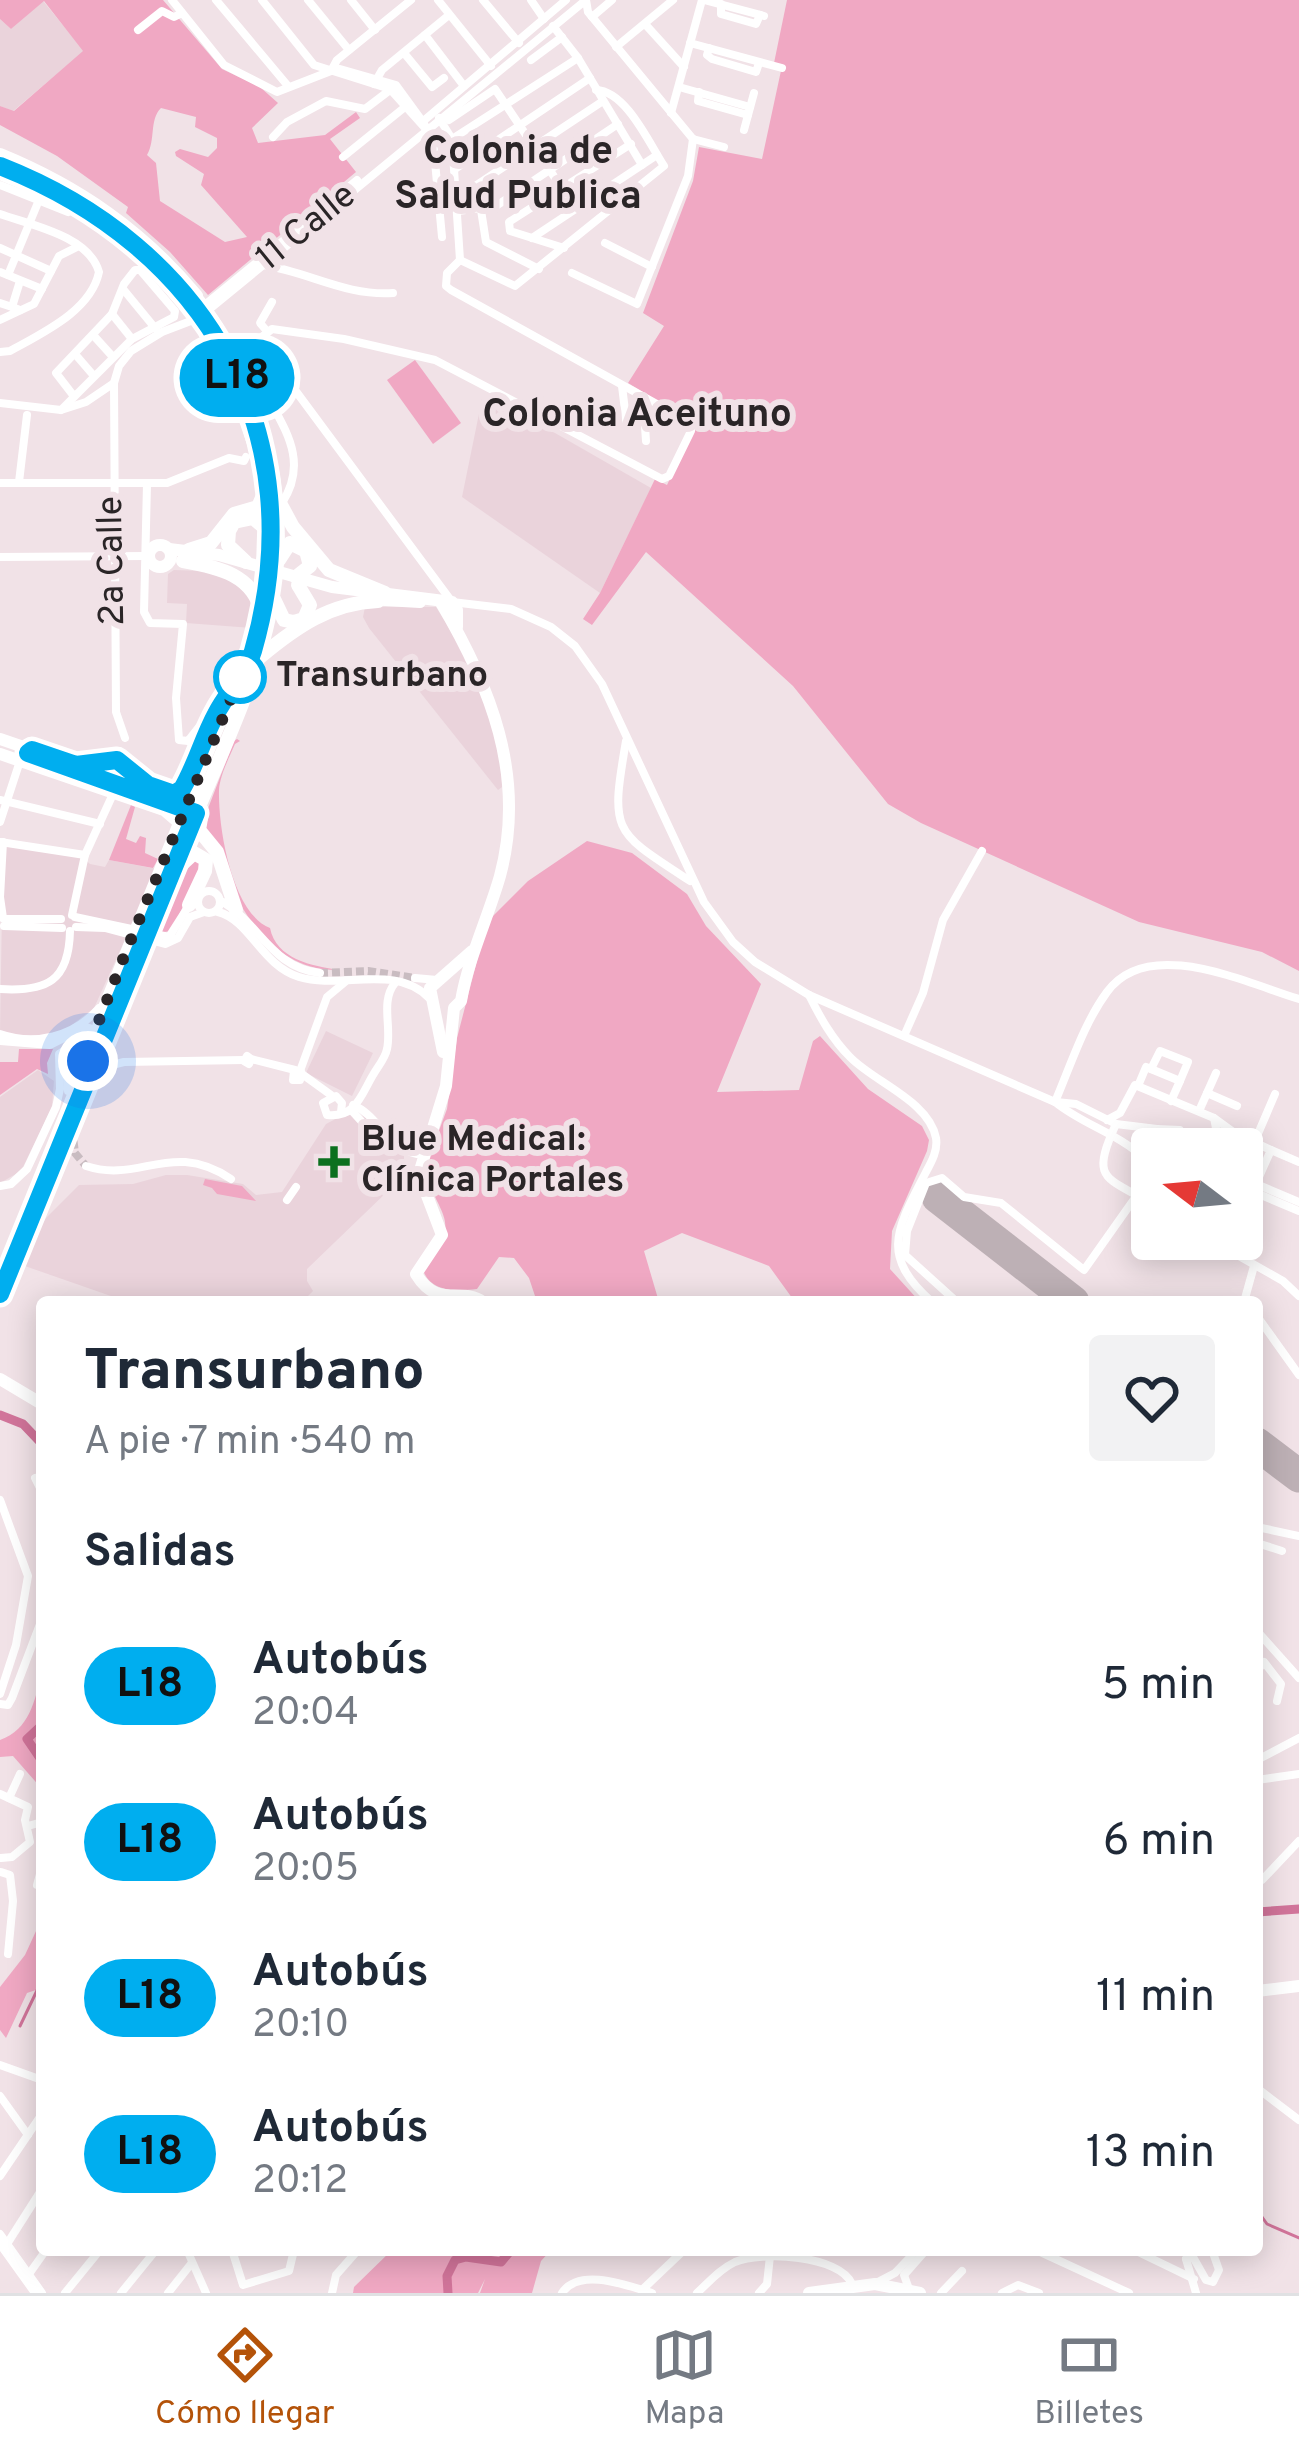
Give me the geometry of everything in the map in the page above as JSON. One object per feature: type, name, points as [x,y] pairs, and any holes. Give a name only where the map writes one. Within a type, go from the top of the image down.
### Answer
[{"type":"highway","points":[[0,155],[66,184],[201,310],[245,398],[281,505],[329,570],[382,597]]},
{"type":"highway","points":[[0,166],[95,207]]},
{"type":"highway","points":[[218,744],[255,660],[270,539],[270,479]]},
{"type":"highway","points":[[177,556],[211,543],[234,514],[258,507],[270,479]]},
{"type":"highway","points":[[270,479],[287,576],[310,605],[308,615],[290,622],[280,616],[273,595]]},
{"type":"highway","points":[[249,565],[228,545],[234,522],[253,518],[270,539]]},
{"type":"highway","points":[[177,556],[245,581],[259,600],[262,615]]},
{"type":"highway","points":[[3,1275],[168,884],[194,807],[255,660],[273,595],[287,576]]},
{"type":"highway","points":[[255,660],[322,613],[345,603],[382,597]]},
{"type":"highway","points":[[194,807],[198,828],[217,852],[225,903]]},
{"type":"highway","points":[[168,884],[189,854],[199,853],[206,865],[197,900]]},
{"type":"highway","points":[[0,1294],[3,1275],[148,916]]},
{"type":"main road","points":[[148,556],[157,545],[177,556],[249,565],[382,597],[440,601],[457,610],[456,632],[488,692],[508,779],[505,855],[461,1001],[441,1010],[428,998]]},
{"type":"main road","points":[[140,780],[178,793],[212,722],[255,660]]},
{"type":"main road","points":[[88,1061],[95,1030],[178,822],[194,807],[235,686]]},
{"type":"main road","points":[[0,739],[76,765],[119,766],[131,776],[131,786],[116,793]]},
{"type":"main road","points":[[0,754],[169,812],[178,822]]},
{"type":"main road","points":[[94,765],[122,761],[159,799],[194,807]]},
{"type":"main road","points":[[430,1296],[410,1276],[412,1266],[439,1233],[413,1172],[443,1075],[441,1035],[428,998],[435,979],[465,959],[479,940]]},
{"type":"main road","points":[[435,979],[457,981],[462,990]]},
{"type":"main road","points":[[454,1008],[448,1080],[421,1167],[441,1237],[416,1274],[442,1296],[475,1296]]},
{"type":"main road","points":[[0,1375],[36,1389]]},
{"type":"main road","points":[[0,1375],[36,1397]]},
{"type":"main road","points":[[1263,1986],[1299,1982]]},
{"type":"main road","points":[[900,2268],[908,2290]]},
{"type":"main road","points":[[816,2291],[875,2284],[908,2290]]},
{"type":"street","points":[[172,0],[224,65],[277,92],[331,71],[398,4],[411,0]]},
{"type":"street","points":[[216,0],[289,86]]},
{"type":"street","points":[[262,0],[314,65],[393,87],[433,140],[442,237]]},
{"type":"street","points":[[308,0],[349,51]]},
{"type":"street","points":[[351,0],[375,30]]},
{"type":"street","points":[[438,0],[493,69]]},
{"type":"street","points":[[483,0],[521,46]]},
{"type":"street","points":[[531,0],[578,58],[642,165]]},
{"type":"street","points":[[549,22],[566,0]]},
{"type":"street","points":[[586,0],[590,15],[693,139],[724,147]]},
{"type":"street","name":"11 Calle","points":[[201,310],[403,148],[422,126],[444,119],[467,90],[549,22],[586,0]]},
{"type":"street","points":[[590,15],[613,0]]},
{"type":"street","points":[[616,47],[673,0]]},
{"type":"street","points":[[671,113],[703,0],[762,16]]},
{"type":"street","points":[[575,9],[590,15]]},
{"type":"street","points":[[138,30],[162,10],[174,17],[182,13]]},
{"type":"street","points":[[375,82],[449,15]]},
{"type":"street","points":[[645,24],[684,67]]},
{"type":"street","points":[[422,126],[467,90],[425,35]]},
{"type":"street","points":[[531,60],[562,37]]},
{"type":"street","points":[[690,43],[782,68]]},
{"type":"street","points":[[404,53],[433,87],[444,78]]},
{"type":"street","points":[[452,139],[578,58]]},
{"type":"street","points":[[455,169],[590,78]]},
{"type":"street","points":[[393,87],[422,126]]},
{"type":"street","points":[[273,137],[287,122],[326,101],[365,109],[393,87]]},
{"type":"street","points":[[679,87],[749,111]]},
{"type":"street","points":[[281,505],[292,481],[293,456],[286,429],[254,362],[258,340],[266,330],[344,339],[435,360],[666,479],[692,427],[446,286],[447,273],[460,260],[452,139],[444,119],[494,89],[576,209]]},
{"type":"street","points":[[460,260],[515,286],[664,166],[619,99],[607,90],[596,90]]},
{"type":"street","points":[[744,130],[754,93]]},
{"type":"street","points":[[458,198],[604,101]]},
{"type":"street","points":[[343,157],[405,107]]},
{"type":"street","points":[[458,211],[496,206],[618,124]]},
{"type":"street","points":[[572,273],[637,304],[688,176],[693,139]]},
{"type":"street","points":[[565,249],[510,231],[508,222],[631,145]]},
{"type":"street","points":[[530,238],[657,155]]},
{"type":"street","points":[[0,185],[68,212]]},
{"type":"street","points":[[39,200],[17,256],[4,273],[42,289]]},
{"type":"street","points":[[481,210],[486,242],[539,269]]},
{"type":"street","points":[[0,214],[79,246],[98,265],[92,292],[67,316],[10,351],[0,352]]},
{"type":"street","points":[[605,243],[652,267]]},
{"type":"street","points":[[0,320],[42,289],[65,250],[79,246]]},
{"type":"street","points":[[0,248],[51,271]]},
{"type":"street","points":[[260,262],[358,293],[393,293]]},
{"type":"street","points":[[0,403],[62,410],[86,402],[114,383],[124,358],[173,318],[175,311],[142,271],[135,270],[112,314],[56,374],[73,395]]},
{"type":"street","points":[[20,281],[21,308]]},
{"type":"street","points":[[123,289],[158,329]]},
{"type":"street","points":[[266,330],[260,323],[272,302]]},
{"type":"street","points":[[0,303],[21,308]]},
{"type":"street","points":[[62,410],[132,339],[178,324],[201,310]]},
{"type":"street","points":[[112,314],[132,339]]},
{"type":"street","points":[[94,336],[112,357]]},
{"type":"street","points":[[258,340],[440,601],[512,609],[562,634],[592,667],[694,884],[733,942],[755,962],[809,995],[1055,1102],[1069,1114],[1112,1126],[1142,1128]]},
{"type":"street","points":[[74,354],[94,376]]},
{"type":"street","name":"2a Calle","points":[[114,383],[116,712],[125,738]]},
{"type":"street","points":[[622,385],[627,427]]},
{"type":"street","points":[[643,396],[646,441]]},
{"type":"street","points":[[19,482],[26,415]]},
{"type":"street","points":[[0,483],[167,483],[229,458],[244,461],[246,457]]},
{"type":"street","points":[[147,484],[146,620],[178,623],[184,629],[176,698],[179,740],[188,742],[199,727],[212,722]]},
{"type":"street","points":[[0,556],[148,556]]},
{"type":"street","points":[[626,739],[616,802],[620,824],[635,845],[694,884]]},
{"type":"street","points":[[0,822],[3,801],[21,760]]},
{"type":"street","points":[[0,989],[31,990],[50,982],[66,963],[85,856],[116,793]]},
{"type":"street","points":[[3,801],[100,824]]},
{"type":"street","points":[[85,856],[2,842],[2,924],[70,923],[175,941],[197,900]]},
{"type":"street","points":[[904,1036],[923,994],[943,920],[982,851]]},
{"type":"street","points":[[155,939],[173,934],[197,900],[209,892],[281,960],[320,973]]},
{"type":"street","points":[[197,900],[225,903]]},
{"type":"street","points":[[225,903],[265,956],[283,970],[312,980],[397,982],[428,998]]},
{"type":"street","points":[[1055,1102],[1108,990],[1137,969],[1170,962],[1299,999]]},
{"type":"street","points":[[415,978],[435,979]]},
{"type":"street","points":[[297,1075],[327,997],[346,981]]},
{"type":"street","points":[[297,1075],[320,1094],[330,1116],[355,1109],[386,1053],[388,992],[397,982]]},
{"type":"street","points":[[0,1038],[62,1035],[92,1016],[112,986]]},
{"type":"street","points":[[809,995],[847,1054],[913,1105],[932,1127],[937,1148],[901,1228],[898,1261],[925,1296]]},
{"type":"street","points":[[0,1038],[50,1045],[86,1027],[95,1030]]},
{"type":"street","points":[[0,1186],[11,1184],[27,1169],[59,1100],[59,1054],[95,1030]]},
{"type":"street","points":[[68,1091],[66,1061],[72,1046]]},
{"type":"street","points":[[1151,1069],[1163,1048],[1188,1062],[1172,1101]]},
{"type":"street","points":[[85,1087],[104,1069],[124,1062],[249,1060],[297,1075],[369,1114],[397,1145],[417,1154]]},
{"type":"street","points":[[1138,1086],[1146,1067],[1180,1081]]},
{"type":"street","points":[[1199,1111],[1216,1073]]},
{"type":"street","points":[[1131,1192],[1104,1171],[1103,1151],[1135,1085],[1230,1128]]},
{"type":"street","points":[[1207,1093],[1238,1106]]},
{"type":"street","points":[[366,1094],[369,1114]]},
{"type":"street","points":[[1260,1128],[1275,1094]]},
{"type":"street","points":[[323,1103],[337,1098]]},
{"type":"street","points":[[337,1098],[341,1112]]},
{"type":"street","points":[[355,1109],[384,1146]]},
{"type":"street","points":[[1214,1118],[1216,1128]]},
{"type":"street","points":[[1112,1126],[1131,1146]]},
{"type":"street","points":[[1263,1147],[1299,1162]]},
{"type":"street","points":[[1263,1168],[1271,1150]]},
{"type":"street","points":[[86,1166],[118,1171],[175,1160],[215,1169],[231,1179]]},
{"type":"street","points":[[950,1296],[905,1256],[907,1231],[926,1184],[942,1178],[964,1198],[1001,1203],[1084,1270],[1131,1204]]},
{"type":"street","points":[[287,1200],[296,1187]]},
{"type":"street","points":[[1263,1192],[1299,1207]]},
{"type":"street","points":[[1245,1260],[1283,1281],[1299,1296]]},
{"type":"street","points":[[1246,1296],[1255,1266]]},
{"type":"street","points":[[1263,1324],[1299,1375]]},
{"type":"street","points":[[0,1500],[28,1576],[16,1645],[0,1694]]},
{"type":"street","points":[[1263,1528],[1299,1536]]},
{"type":"street","points":[[1263,1546],[1282,1551]]},
{"type":"street","points":[[0,1704],[8,1705],[12,1698],[36,1635]]},
{"type":"street","points":[[1263,1638],[1298,1677]]},
{"type":"street","points":[[1263,1663],[1281,1684],[1277,1701]]},
{"type":"street","points":[[1263,1757],[1299,1738]]},
{"type":"street","points":[[8,1954],[12,1892],[10,1875],[1,1875],[0,1857],[27,1847],[28,1807],[4,1796],[20,1774]]},
{"type":"street","points":[[1263,1779],[1299,1774]]},
{"type":"street","points":[[28,1826],[36,1823]]},
{"type":"street","points":[[1263,1879],[1299,1841]]},
{"type":"street","points":[[0,2065],[36,2078]]},
{"type":"street","points":[[1263,2093],[1299,2120]]},
{"type":"street","points":[[0,2096],[28,2134]]},
{"type":"street","points":[[1,2171],[36,2123]]},
{"type":"street","points":[[3,2244],[36,2197]]},
{"type":"street","points":[[0,2234],[38,2293]]},
{"type":"street","points":[[3,2244],[38,2293]]},
{"type":"street","points":[[28,2274],[42,2256]]},
{"type":"street","points":[[65,2293],[95,2256]]},
{"type":"street","points":[[121,2293],[151,2256]]},
{"type":"street","points":[[189,2256],[206,2293]]},
{"type":"street","points":[[234,2256],[243,2285],[289,2272],[293,2256]]},
{"type":"street","points":[[332,2293],[336,2275],[353,2256]]},
{"type":"street","points":[[562,2293],[567,2284],[578,2280],[614,2282],[647,2291],[679,2256]]},
{"type":"street","points":[[697,2293],[726,2266],[752,2256],[770,2256],[767,2284],[759,2293]]},
{"type":"street","points":[[804,2256],[842,2271],[847,2288]]},
{"type":"street","points":[[875,2284],[914,2256]]},
{"type":"street","points":[[908,2290],[904,2275],[917,2256]]},
{"type":"street","points":[[1048,2256],[1111,2289],[1129,2293]]},
{"type":"street","points":[[1146,2256],[1194,2279]]},
{"type":"street","points":[[1196,2293],[1186,2259],[1193,2257],[1206,2280],[1213,2282],[1219,2270],[1214,2256]]},
{"type":"street","points":[[167,2293],[191,2264]]},
{"type":"street","points":[[816,2291],[829,2274],[824,2264]]},
{"type":"street","points":[[941,2293],[962,2271]]},
{"type":"street","points":[[1002,2293],[1021,2285],[1039,2293]]},
{"type":"shaded area","points":[[0,0],[163,0],[222,69],[260,87],[278,103],[252,128],[258,143],[325,135],[356,112],[360,118],[330,139],[356,172],[208,295],[126,213],[128,207],[57,156],[0,125],[0,106],[14,111],[83,51],[44,1],[11,29],[0,19]],"holes":[[[161,108],[196,117],[195,127],[217,138],[217,148],[208,157],[180,149],[176,156],[204,174],[201,185],[247,237],[225,242],[160,201],[156,163],[147,155],[157,113]]]},
{"type":"shaded area","points":[[787,0],[1299,0],[1299,971],[1262,952],[1139,922],[888,804],[793,686],[646,552],[592,625],[583,619],[655,479],[667,485],[696,424],[628,383],[664,326],[643,313],[693,181],[699,147],[762,159],[782,66],[774,63]]},
{"type":"shaded area","points":[[43,1],[84,51],[13,111],[0,106],[0,19],[11,29]]},
{"type":"shaded area","points":[[415,360],[461,423],[433,444],[387,380]]},
{"type":"shaded area","points":[[482,399],[555,433],[651,488],[600,593],[462,497]]},
{"type":"shaded area","points":[[204,571],[232,580],[250,598],[255,616],[252,628],[186,623],[187,604],[167,603],[168,574]]},
{"type":"shaded area","points":[[365,607],[436,607],[474,669],[501,758],[502,787],[498,790],[369,628],[363,617]]},
{"type":"shaded area","points":[[237,739],[219,790],[221,825],[237,888],[287,954],[339,970],[311,967],[288,956],[268,941],[237,898],[202,824]]},
{"type":"shaded area","points":[[131,805],[135,807],[126,839],[136,843],[140,836],[146,838],[145,853],[158,859],[153,868],[109,860]]},
{"type":"shaded area","points":[[587,841],[632,853],[687,894],[706,926],[761,984],[717,1092],[799,1090],[813,1041],[820,1036],[868,1089],[922,1126],[929,1140],[927,1151],[892,1231],[890,1269],[915,1296],[791,1296],[769,1266],[682,1233],[644,1251],[657,1296],[535,1296],[514,1258],[499,1257],[477,1289],[446,1289],[427,1278],[423,1270],[442,1240],[445,1221],[424,1171],[447,1109],[457,1038],[487,922],[528,881]]},
{"type":"shaded area","points":[[3,845],[82,857],[105,867],[109,860],[157,869],[94,1008],[56,1037],[0,1034]]},
{"type":"shaded area","points":[[189,858],[202,859],[199,874],[171,931],[157,933],[153,929],[171,882]]},
{"type":"shaded area","points":[[326,1031],[373,1053],[352,1096],[306,1073]]},
{"type":"shaded area","points":[[19,1049],[53,1049],[48,1074],[37,1069],[0,1095],[0,1062],[18,1062]]},
{"type":"shaded area","points":[[38,1070],[54,1081],[52,1107],[21,1171],[0,1183],[0,1097]]},
{"type":"shaded area","points":[[361,1111],[404,1156],[404,1167],[390,1189],[307,1269],[313,1291],[308,1296],[111,1296],[22,1265],[24,1253],[46,1218],[79,1185],[133,1184],[187,1175],[243,1184],[256,1195],[282,1192],[326,1124]]},
{"type":"shaded area","points":[[205,1179],[242,1186],[256,1201],[217,1194],[203,1185]]},
{"type":"shaded area","points":[[36,1694],[36,1782],[13,1756],[0,1757],[0,1740],[18,1729]]},
{"type":"shaded area","points":[[36,1931],[36,1990],[27,1993],[6,2038],[0,2030],[0,1987],[25,1955]]},
{"type":"shaded area","points":[[386,2256],[546,2256],[532,2293],[480,2293],[485,2279],[478,2293],[353,2293]]},
{"type":"waterway","points":[[0,1415],[23,1424],[36,1438]]},
{"type":"waterway","points":[[36,1731],[27,1739],[36,1752]]},
{"type":"waterway","points":[[1263,1912],[1299,1909]]},
{"type":"waterway","points":[[20,2026],[36,1993]]},
{"type":"waterway","points":[[1263,2218],[1299,2238]]},
{"type":"waterway","points":[[448,2293],[447,2276],[455,2260],[501,2262],[506,2256]]},
{"type":"runway","points":[[938,1197],[1065,1296]]},
{"type":"runway","points":[[1263,1449],[1299,1476]]},
{"type":"tunnel","points":[[320,973],[368,971],[415,978]]},
{"type":"tunnel","points":[[72,1129],[75,1153],[86,1166]]},
{"type":"bus line","name":"L18","points":[[0,166],[52,188],[110,222],[157,262],[191,300],[220,344],[254,424],[267,486],[270,562],[249,662],[218,709],[178,793],[148,785],[117,760],[82,766],[32,750],[28,753],[196,813],[0,1294]]},
{"type":"place","name":"Transurbano","points":[[240,677]]},
{"type":"place","name":"Blue Medical: Clínica Portales","points":[[334,1162]]},
{"type":"district","name":"Colonia de Salud Publica","points":[[518,176]]},
{"type":"district","name":"Colonia Aceituno","points":[[637,416]]},
{"type":"route","points":[[88,1061],[91,1041],[127,949],[240,677]]}]
